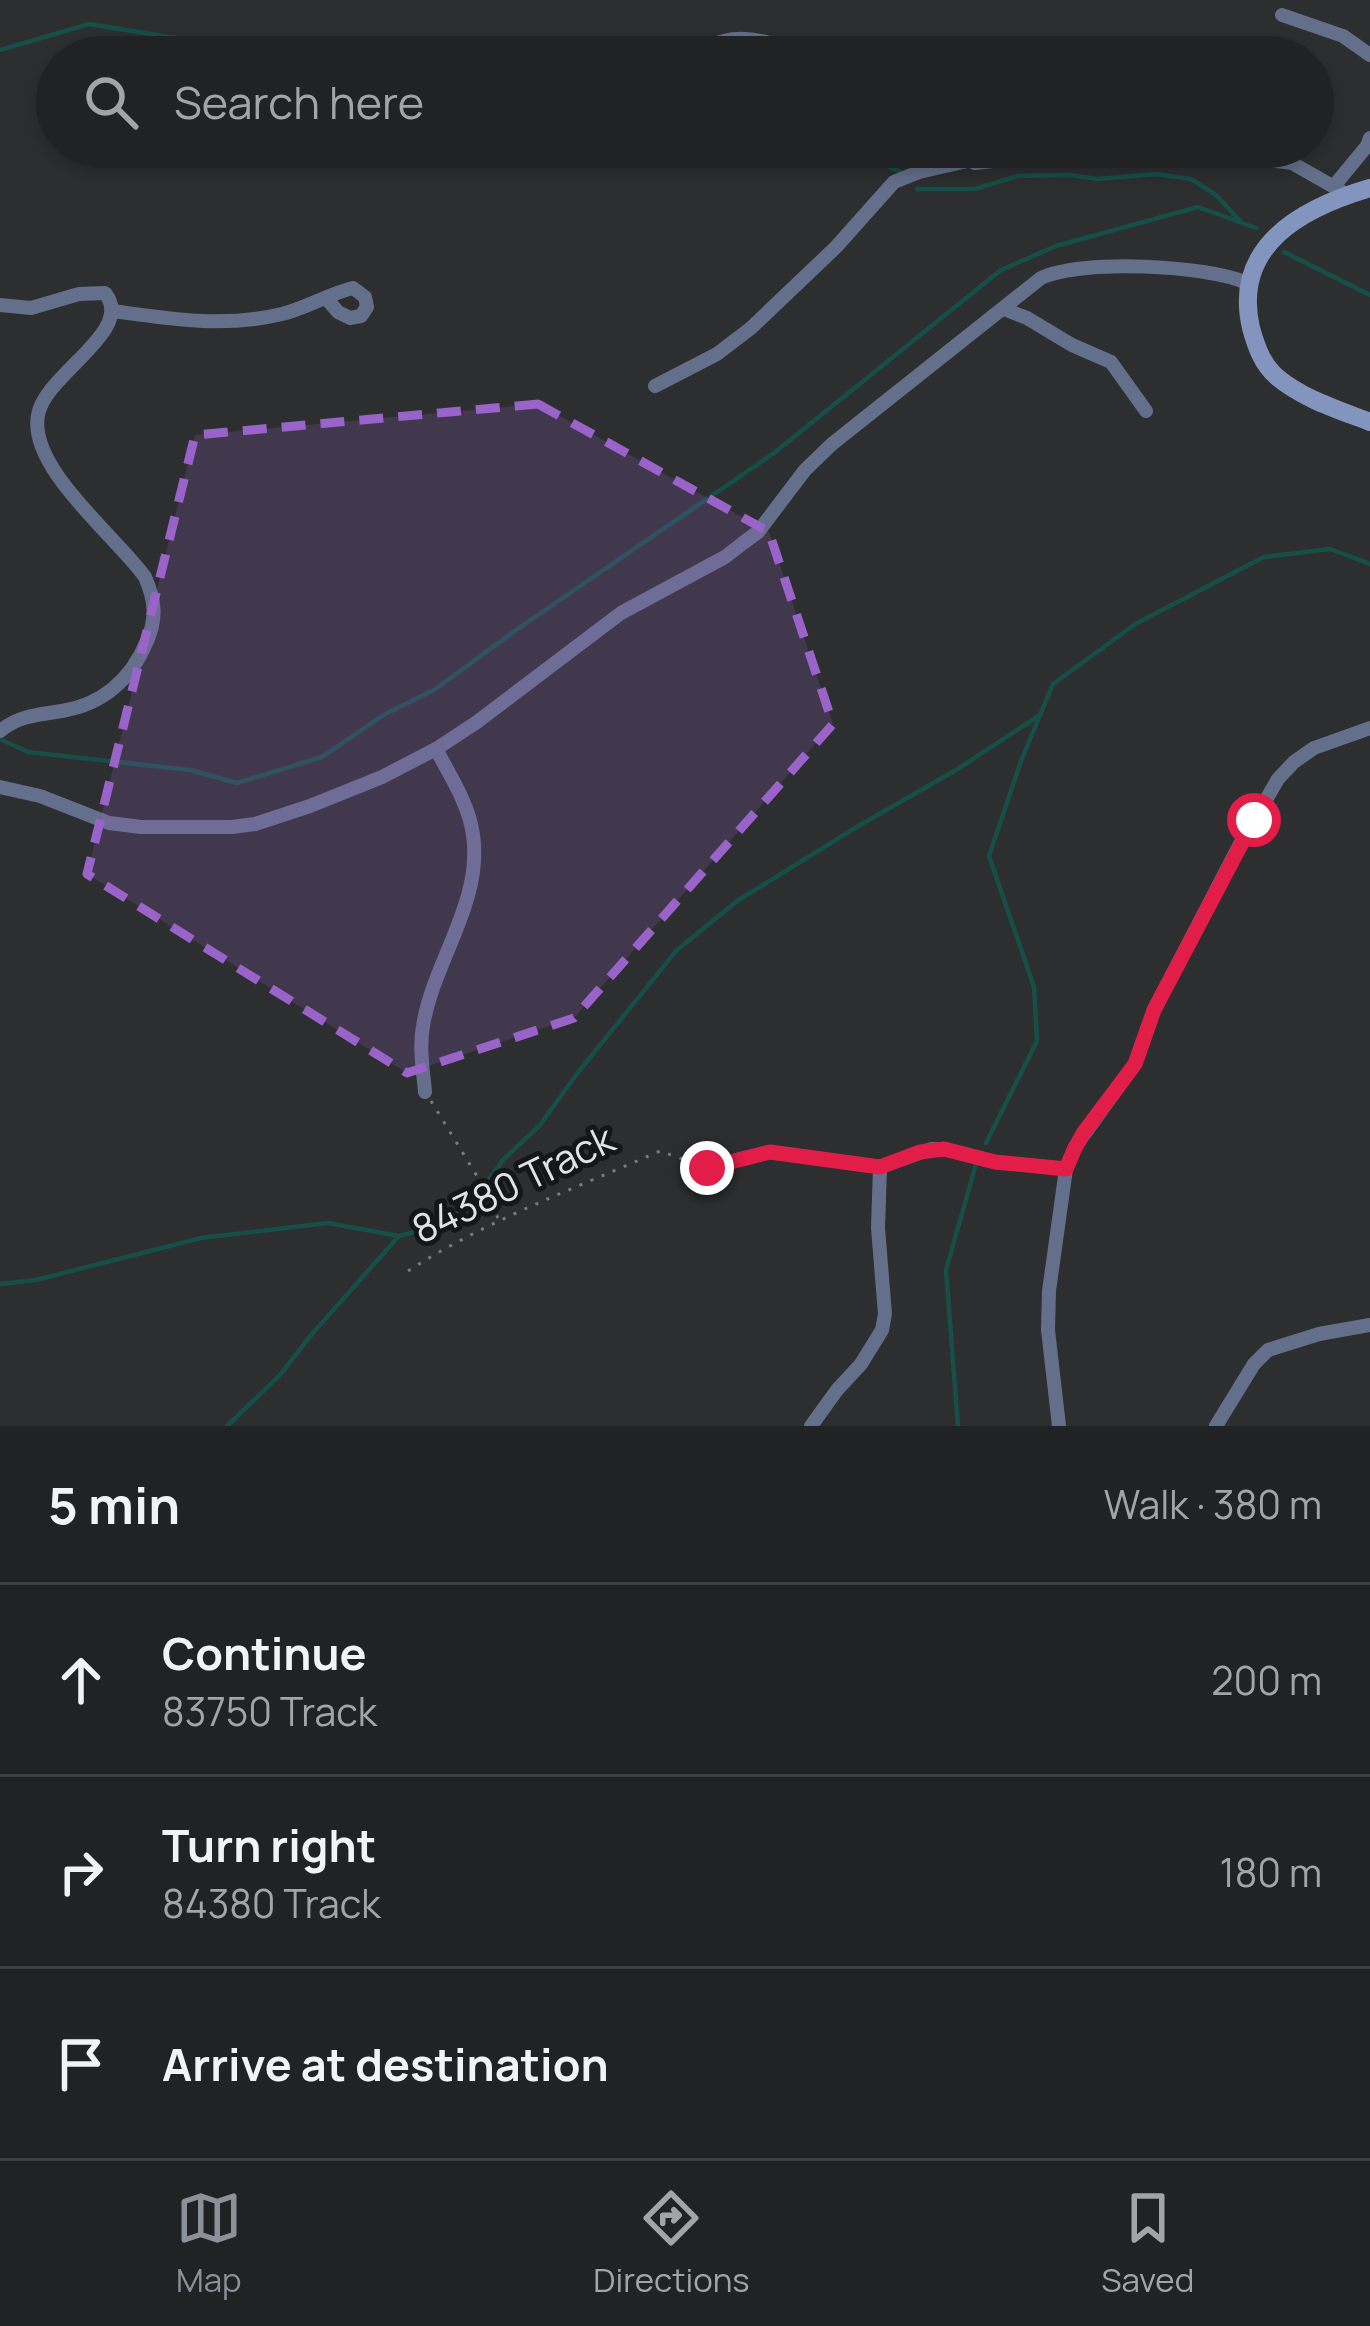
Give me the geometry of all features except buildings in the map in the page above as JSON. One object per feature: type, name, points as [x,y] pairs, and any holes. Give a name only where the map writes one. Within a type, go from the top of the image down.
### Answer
[{"type":"street","points":[[1282,15],[1343,36],[1370,55]]},
{"type":"street","points":[[1370,138],[1341,190],[1292,222],[1267,248],[1247,283],[1254,339],[1274,374],[1306,395],[1370,422]]},
{"type":"street","points":[[655,386],[717,354],[751,328],[836,247],[894,182],[937,168]]},
{"type":"street","points":[[1300,168],[1341,190],[1370,188]]},
{"type":"street","points":[[0,788],[40,796],[109,823],[232,827],[310,806],[382,777],[477,722],[621,614],[725,557],[758,532],[805,470],[832,444],[1041,278],[1066,269],[1118,267],[1205,272],[1247,283]]},
{"type":"street","points":[[0,305],[31,308],[100,292],[110,298],[113,311],[100,336],[42,401],[38,431],[50,466],[63,484],[145,577],[155,609],[154,624],[134,668],[121,684],[83,706],[21,717],[0,731]]},
{"type":"street","points":[[113,311],[232,322],[281,315],[326,298]]},
{"type":"street","points":[[1004,308],[1112,362],[1146,411]]},
{"type":"street","points":[[1059,1426],[1048,1330],[1049,1291],[1066,1169],[1075,1148],[1135,1064],[1154,1010],[1279,779],[1314,748],[1370,728]]},
{"type":"street","points":[[424,1092],[422,1029],[474,871],[474,838],[467,810],[436,749]]},
{"type":"street","points":[[707,1168],[770,1152],[880,1167],[920,1152],[944,1149],[995,1162],[1066,1169]]},
{"type":"street","points":[[812,1426],[882,1330],[880,1167]]},
{"type":"street","points":[[1216,1426],[1254,1364],[1268,1350],[1370,1325]]},
{"type":"path","points":[[424,1092],[499,1219]]},
{"type":"path","name":"84380 Track","points":[[408,1271],[499,1219],[660,1150],[707,1168]]},
{"type":"highlighted area","points":[[538,404],[769,532],[833,724],[574,1018],[407,1073],[87,874],[195,435]]},
{"type":"waterway","points":[[48,36],[89,24],[164,36]]},
{"type":"waterway","points":[[0,50],[36,39]]},
{"type":"waterway","points":[[892,168],[903,173]]},
{"type":"waterway","points":[[917,189],[975,189],[1018,176],[1098,179],[1156,174],[1191,179],[1216,195],[1240,221]]},
{"type":"waterway","points":[[2,740],[28,752],[190,770],[237,783],[322,757],[385,714],[434,690],[774,453],[1001,270],[1056,246],[1198,207],[1256,228]]},
{"type":"waterway","points":[[1284,252],[1370,295]]},
{"type":"waterway","points":[[986,1143],[1037,1041],[1034,987],[989,856],[1053,684],[1137,623],[1264,557],[1330,549],[1370,564]]},
{"type":"waterway","points":[[0,1284],[36,1280],[201,1238],[328,1223],[399,1236],[447,1224],[540,1125],[676,951],[737,901],[1040,715]]},
{"type":"waterway","points":[[958,1426],[946,1270],[976,1164]]},
{"type":"waterway","points":[[227,1426],[280,1375],[399,1236]]},
{"type":"route","points":[[707,1168],[770,1152],[880,1167],[920,1152],[944,1149],[995,1162],[1066,1169],[1084,1132],[1135,1064],[1154,1010],[1254,820]]}]
